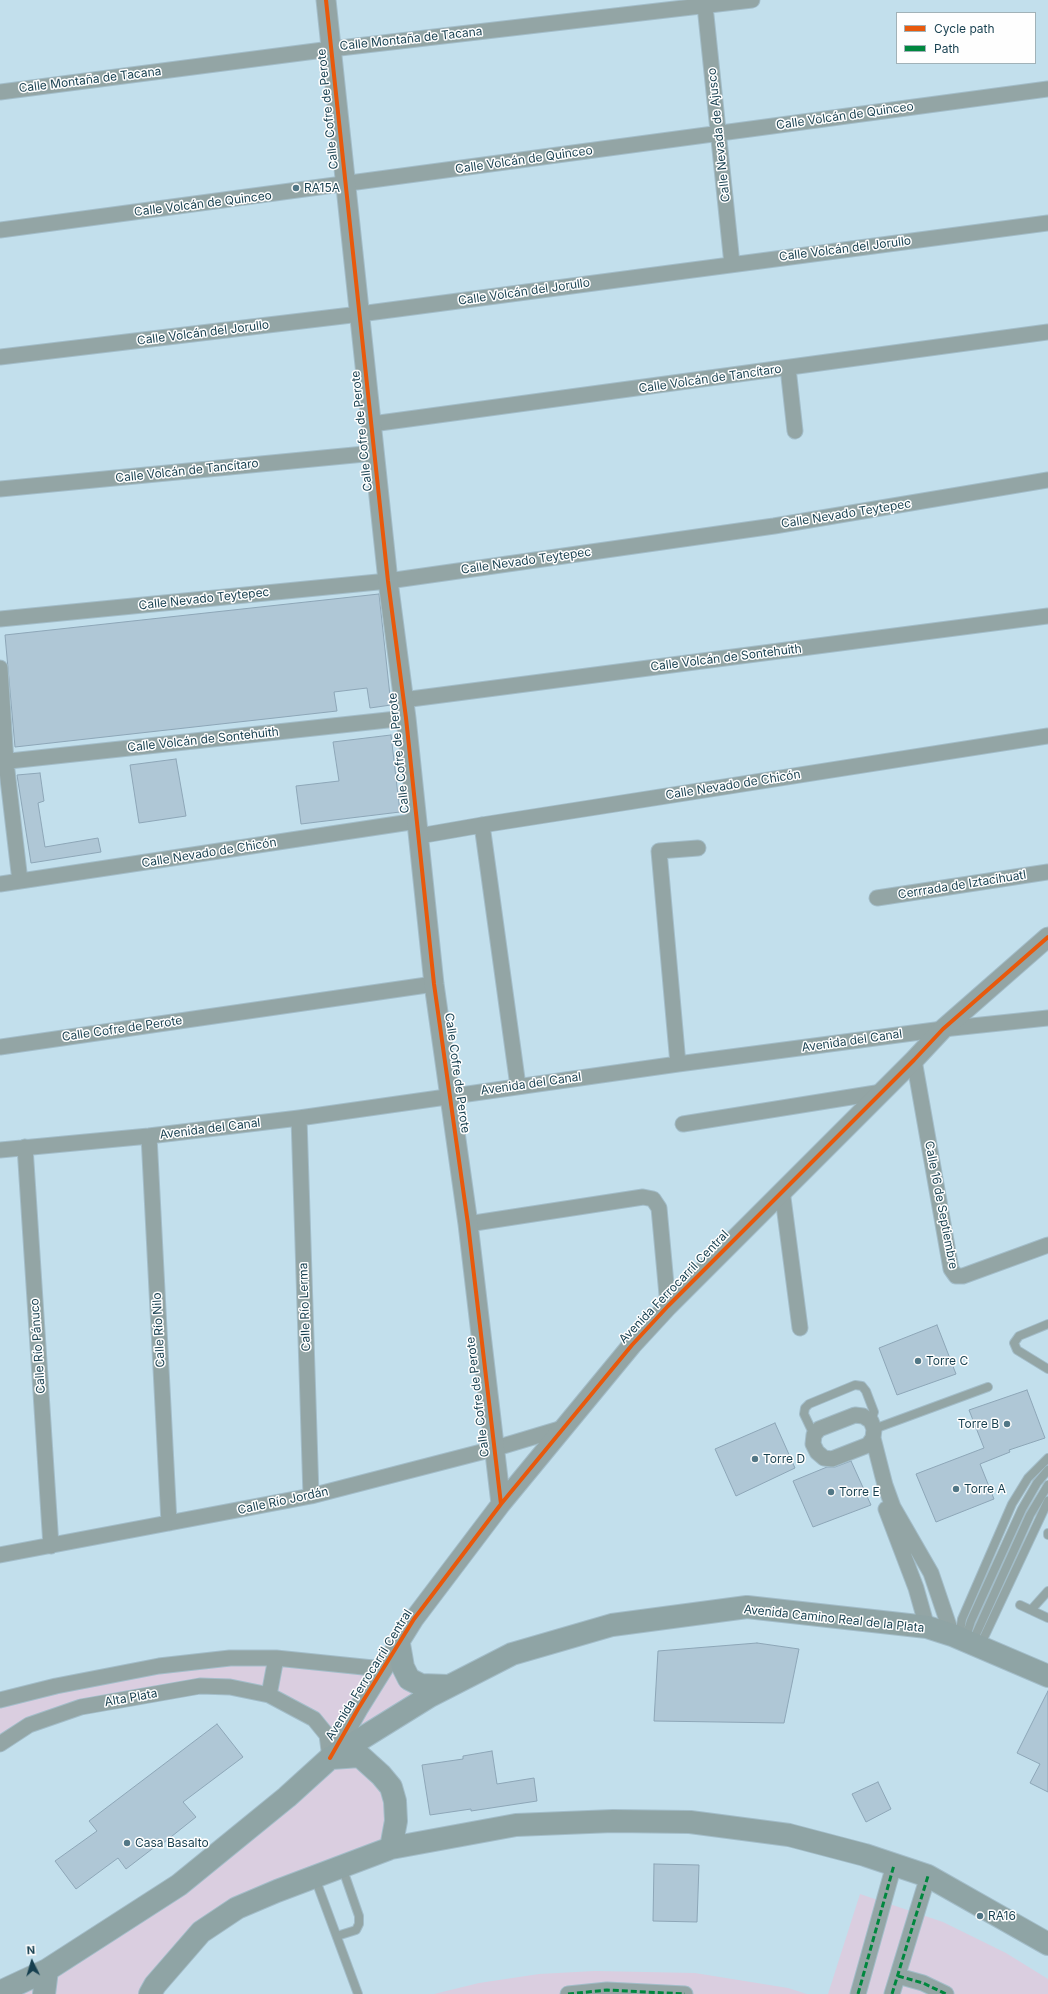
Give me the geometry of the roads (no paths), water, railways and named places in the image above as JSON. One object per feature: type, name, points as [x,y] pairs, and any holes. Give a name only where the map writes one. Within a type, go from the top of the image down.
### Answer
[{"type":"main road","name":"Avenida Camino Real de la Plata","points":[[0,1992],[47,1970],[179,1885],[287,1797],[330,1758],[449,1686],[512,1654],[612,1625],[747,1608],[926,1627],[965,1641],[1048,1676]]},
{"type":"main road","points":[[399,1644],[403,1667],[409,1679],[421,1685],[449,1686]]},
{"type":"main road","points":[[330,1758],[360,1756],[381,1775],[391,1787],[395,1801],[396,1821],[391,1848]]},
{"type":"main road","points":[[153,1991],[202,1932],[237,1908],[391,1848],[516,1825],[613,1821],[690,1822],[788,1836],[865,1855],[928,1876],[1048,1944]]},
{"type":"main road","points":[[44,1994],[47,1970]]},
{"type":"street","name":"Calle Cofre de Perote","points":[[326,0],[388,581],[405,709],[434,984],[468,1224],[493,1449],[501,1504]]},
{"type":"street","name":"Calle Montaña de Tacana","points":[[0,92],[331,49],[752,0]]},
{"type":"street","name":"Calle Nevada de Ajusco","points":[[705,6],[732,264]]},
{"type":"street","name":"Calle Volcán de Quinceo","points":[[0,230],[346,185],[1048,89]]},
{"type":"street","name":"Calle Volcán del Jorullo","points":[[0,357],[360,314],[1048,223]]},
{"type":"street","name":"Calle Volcán de Tancítaro","points":[[372,424],[1048,332]]},
{"type":"street","points":[[788,368],[795,431]]},
{"type":"street","name":"Calle Volcán de Tancítaro","points":[[0,489],[375,453]]},
{"type":"street","name":"Calle Nevado Teytepec","points":[[0,619],[388,581],[774,526],[1048,480]]},
{"type":"street","name":"Calle Volcán de Sontehuith","points":[[3,762],[405,709],[1048,616]]},
{"type":"street","points":[[0,668],[3,762],[20,881]]},
{"type":"street","name":"Calle Nevado de Chicón","points":[[0,884],[418,829],[482,825],[1048,736]]},
{"type":"street","points":[[482,825],[518,1086]]},
{"type":"street","points":[[678,1064],[659,851],[698,848]]},
{"type":"street","name":"Cerrrada de Iztacihuatl","points":[[877,898],[1048,872]]},
{"type":"street","name":"Avenida Ferrocarril Central","points":[[330,1758],[414,1619],[501,1504],[632,1345],[668,1306],[782,1190],[914,1060],[942,1029],[1048,937]]},
{"type":"street","name":"Calle Cofre de Perote","points":[[0,1047],[434,984]]},
{"type":"street","name":"Avenida del Canal","points":[[0,1150],[149,1136],[299,1118],[678,1064],[942,1029],[1048,1018]]},
{"type":"street","name":"Calle 16 de Septiembre","points":[[914,1060],[951,1269],[956,1276],[962,1276],[1048,1245]]},
{"type":"street","points":[[683,1124],[882,1092]]},
{"type":"street","name":"Calle Río Lerma","points":[[299,1118],[311,1496]]},
{"type":"street","name":"Calle Río Nilo","points":[[149,1136],[169,1523]]},
{"type":"street","name":"Calle Río Pánuco","points":[[25,1147],[51,1546]]},
{"type":"street","points":[[782,1190],[800,1328]]},
{"type":"street","points":[[468,1224],[643,1197],[653,1199],[659,1208],[668,1306]]},
{"type":"street","points":[[870,1434],[832,1458],[824,1458],[817,1452],[813,1444],[814,1435],[819,1429],[854,1415],[863,1416],[870,1434],[916,1588],[926,1627]]},
{"type":"street","name":"Calle Río Jordán","points":[[0,1555],[311,1496],[493,1449],[563,1428]]},
{"type":"street","points":[[870,1434],[885,1486],[893,1507],[931,1573],[965,1641]]},
{"type":"street","points":[[0,1700],[56,1686],[159,1666],[230,1658],[276,1658],[383,1669]]},
{"type":"street","points":[[269,1695],[276,1658]]},
{"type":"street","name":"Alta Plata","points":[[1,1739],[29,1725],[74,1709],[200,1686],[230,1687],[269,1695],[314,1719],[327,1735],[330,1758]]},
{"type":"street","points":[[858,1994],[894,1865]]},
{"type":"street","points":[[892,1994],[928,1876]]},
{"type":"street","points":[[898,1976],[923,1983],[946,1994]]},
{"type":"street","points":[[568,1994],[607,1990],[685,1994]]},
{"type":"lane","points":[[1048,1324],[1019,1336],[1014,1343],[1017,1350],[1048,1369]]},
{"type":"lane","points":[[814,1435],[804,1414],[805,1408],[809,1404],[855,1385],[862,1386],[866,1391],[874,1412],[870,1434]]},
{"type":"lane","points":[[870,1434],[988,1387]]},
{"type":"lane","points":[[965,1641],[962,1618],[1012,1504],[1028,1478],[1048,1458]]},
{"type":"lane","points":[[965,1641],[971,1621],[1022,1509],[1037,1482],[1048,1470]]},
{"type":"lane","points":[[965,1641],[1030,1515],[1048,1485]]},
{"type":"lane","points":[[965,1641],[1048,1501]]},
{"type":"lane","points":[[1031,1610],[1048,1591]]},
{"type":"lane","points":[[1020,1605],[1048,1618]]},
{"type":"lane","points":[[337,1936],[356,1930],[359,1924],[359,1916],[342,1867]]},
{"type":"lane","points":[[314,1877],[358,1994]]},
{"type":"place","name":"RA15A","points":[[296,188]]},
{"type":"place","name":"Torre C","points":[[918,1361]]},
{"type":"place","name":"Torre B","points":[[1007,1424]]},
{"type":"place","name":"Torre D","points":[[755,1459]]},
{"type":"place","name":"Torre A","points":[[956,1489]]},
{"type":"place","name":"Torre E","points":[[831,1492]]},
{"type":"place","name":"Casa Basalto","points":[[127,1843]]},
{"type":"place","name":"RA16","points":[[980,1916]]}]
